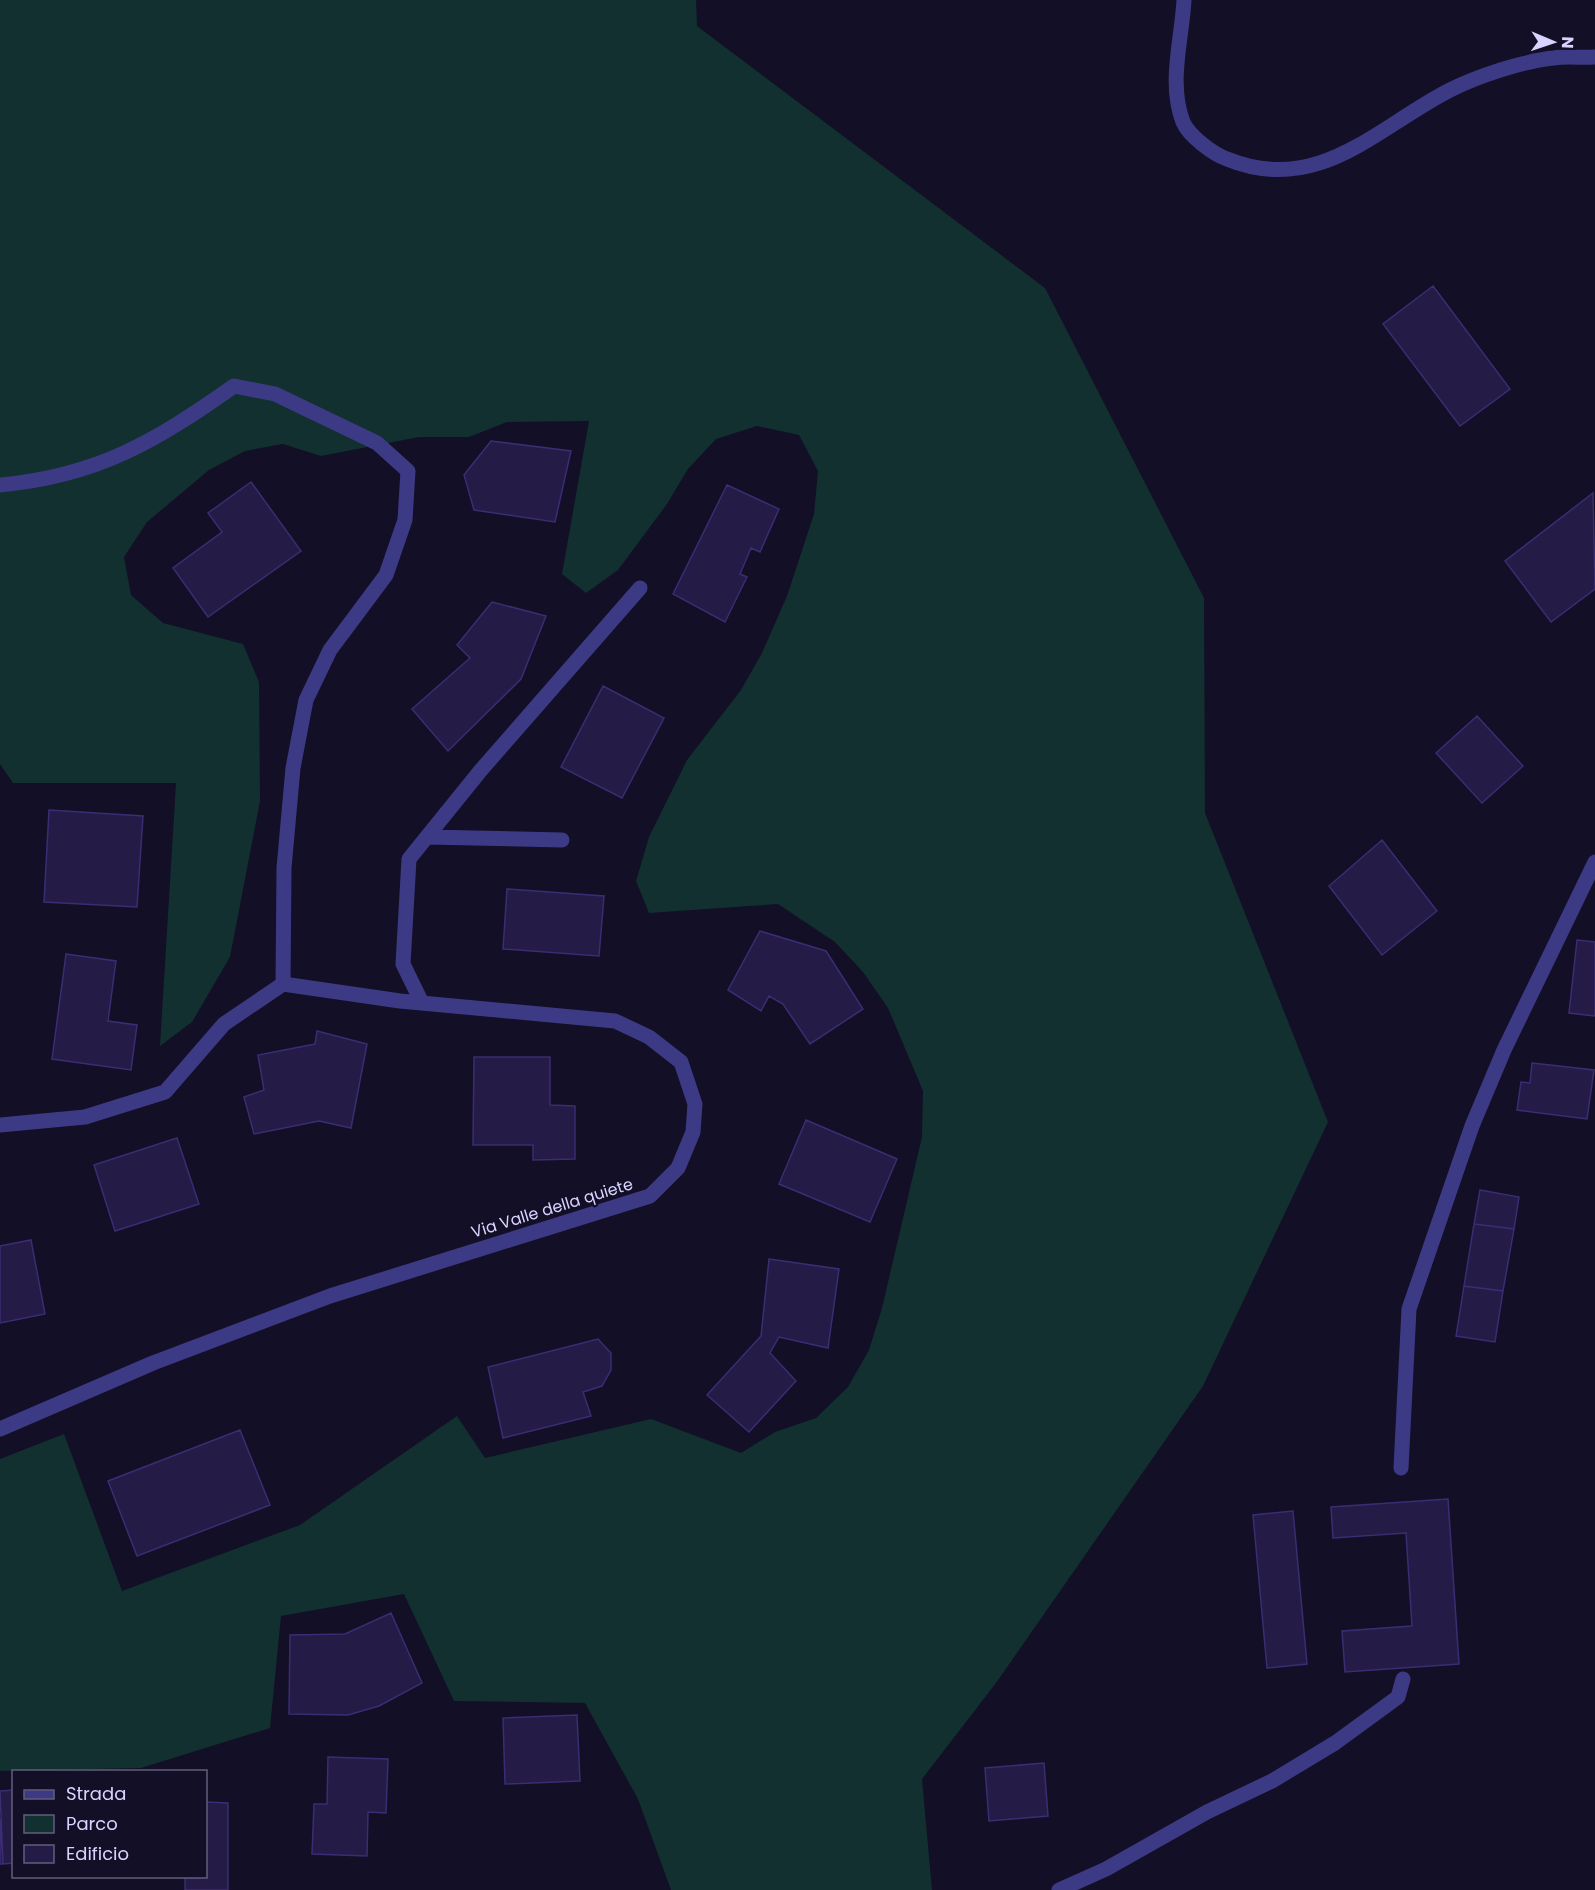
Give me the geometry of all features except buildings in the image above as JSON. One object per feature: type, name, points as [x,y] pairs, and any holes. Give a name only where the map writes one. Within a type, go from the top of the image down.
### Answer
[{"type":"street","points":[[1184,0],[1176,77],[1183,123],[1211,153],[1251,169],[1298,170],[1343,155],[1450,90],[1496,72],[1554,58],[1595,57]]},
{"type":"street","points":[[0,485],[30,482],[105,463],[170,430],[234,386],[275,394],[377,443],[408,471],[405,520],[386,574],[330,650],[306,700],[293,768],[285,856],[282,984],[224,1024],[165,1092],[85,1117],[0,1125]]},
{"type":"street","points":[[422,1003],[403,964],[409,859],[482,770],[640,588]]},
{"type":"street","points":[[427,837],[561,840]]},
{"type":"street","points":[[1401,1468],[1409,1309],[1472,1126],[1504,1050],[1595,862]]},
{"type":"street","name":"Via Valle della quiete","points":[[0,1429],[153,1363],[330,1296],[650,1196],[678,1168],[693,1132],[695,1104],[681,1062],[650,1037],[615,1021],[422,1003],[282,984]]},
{"type":"street","points":[[1059,1890],[1106,1869],[1207,1812],[1272,1781],[1335,1743],[1398,1697],[1403,1679]]},
{"type":"green space","points":[[0,0],[696,0],[697,26],[1045,288],[1204,598],[1205,813],[1328,1122],[1203,1386],[996,1683],[922,1779],[932,1890],[671,1890],[638,1799],[585,1703],[454,1701],[404,1594],[281,1616],[270,1728],[141,1768],[0,1771],[0,1459],[64,1434],[122,1591],[300,1525],[457,1416],[485,1458],[651,1419],[741,1453],[775,1432],[816,1418],[848,1387],[869,1350],[882,1308],[922,1137],[923,1091],[888,1008],[863,972],[835,942],[778,904],[649,913],[636,881],[649,837],[687,760],[741,690],[762,653],[787,596],[814,514],[818,471],[799,435],[757,426],[716,439],[688,469],[667,504],[618,570],[586,593],[562,574],[589,421],[507,422],[469,437],[419,437],[321,456],[283,444],[245,451],[209,470],[147,522],[124,557],[131,595],[163,623],[243,644],[259,682],[260,801],[230,957],[192,1022],[160,1046],[176,783],[13,783],[0,764]]}]
